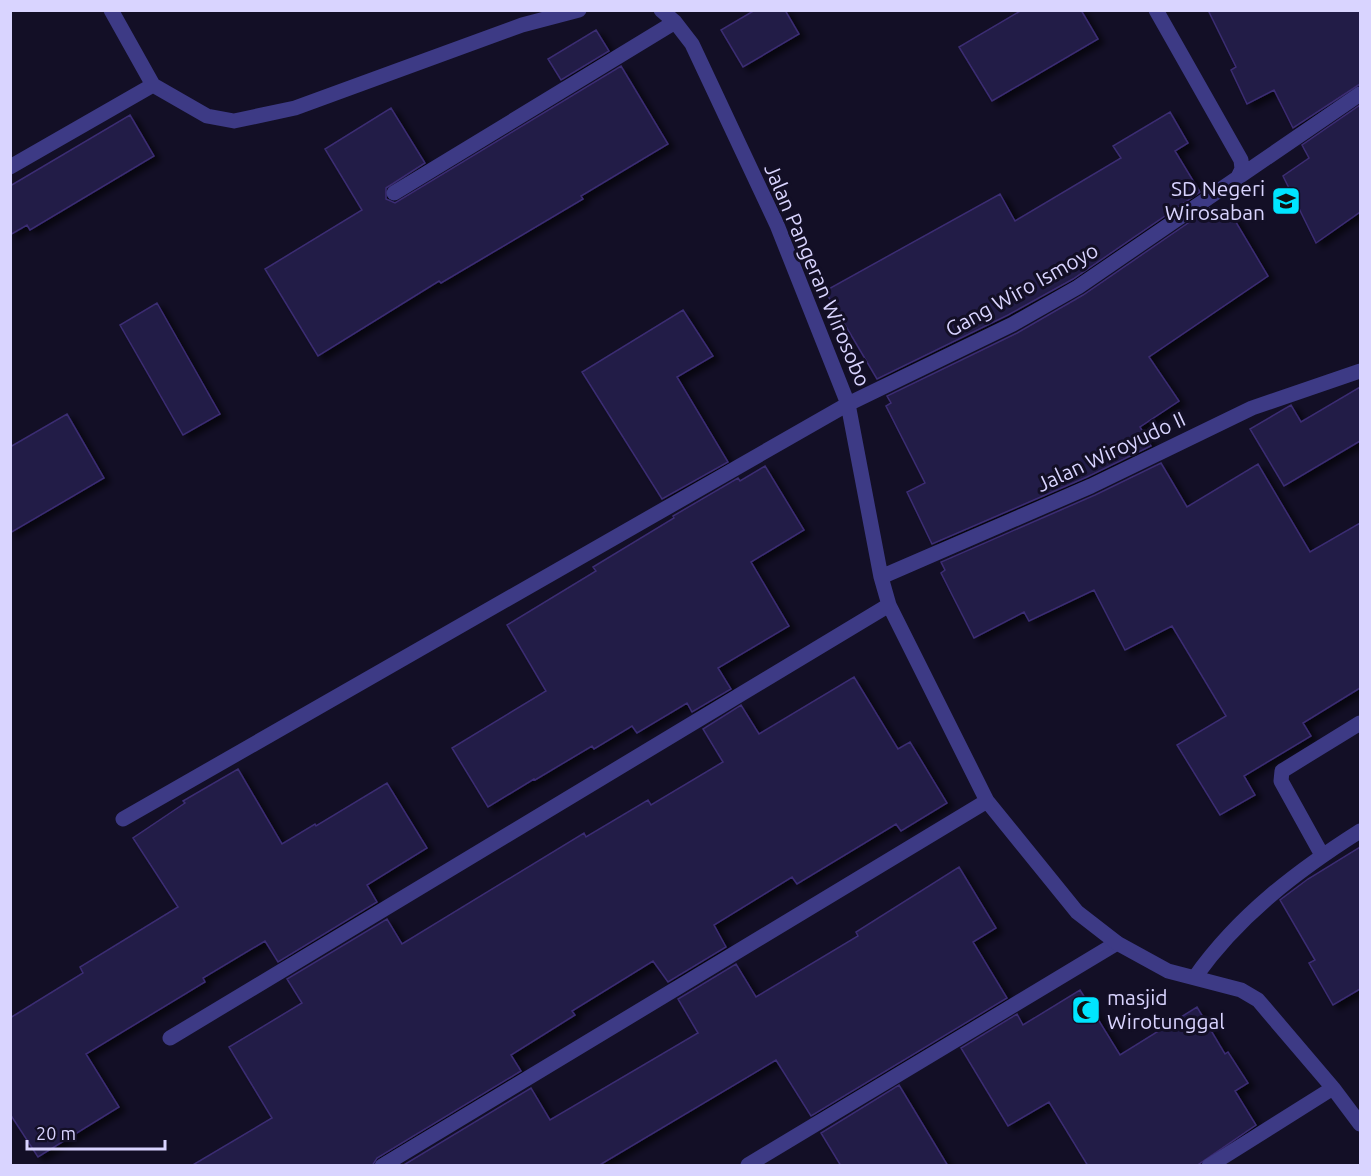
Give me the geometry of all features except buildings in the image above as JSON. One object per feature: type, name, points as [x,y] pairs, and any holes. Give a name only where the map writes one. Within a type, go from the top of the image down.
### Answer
[{"type":"street","points":[[111,10],[153,84],[207,116],[234,121],[295,108],[522,25],[579,10]]},
{"type":"street","name":"Jalan Pangeran Wirosobo","points":[[661,10],[675,22],[692,44],[777,225],[848,404],[881,578],[889,605],[987,801],[1077,912],[1117,943],[1168,971],[1241,990],[1258,1000],[1334,1088],[1360,1124]]},
{"type":"street","points":[[1156,10],[1241,160],[1242,169],[1238,177]]},
{"type":"street","points":[[394,193],[675,22]]},
{"type":"street","points":[[10,167],[153,84]]},
{"type":"street","name":"Gang Wiro Ismoyo","points":[[123,819],[848,404],[1013,324],[1078,287],[1360,94]]},
{"type":"street","name":"Jalan Wiroyudo II","points":[[881,578],[1091,486],[1252,408],[1360,372]]},
{"type":"street","points":[[170,1038],[889,605]]},
{"type":"street","points":[[1322,855],[1281,781],[1282,771],[1360,723]]},
{"type":"street","points":[[382,1166],[987,801]]},
{"type":"street","points":[[1195,977],[1212,953],[1250,911],[1322,855],[1360,831]]},
{"type":"street","points":[[748,1165],[1117,943]]},
{"type":"street","points":[[1209,1166],[1334,1088]]},
{"type":"place","name":"SD Negeri Wirosaban","points":[[1286,201]]},
{"type":"place","name":"masjid Wirotunggal","points":[[1086,1010]]}]
